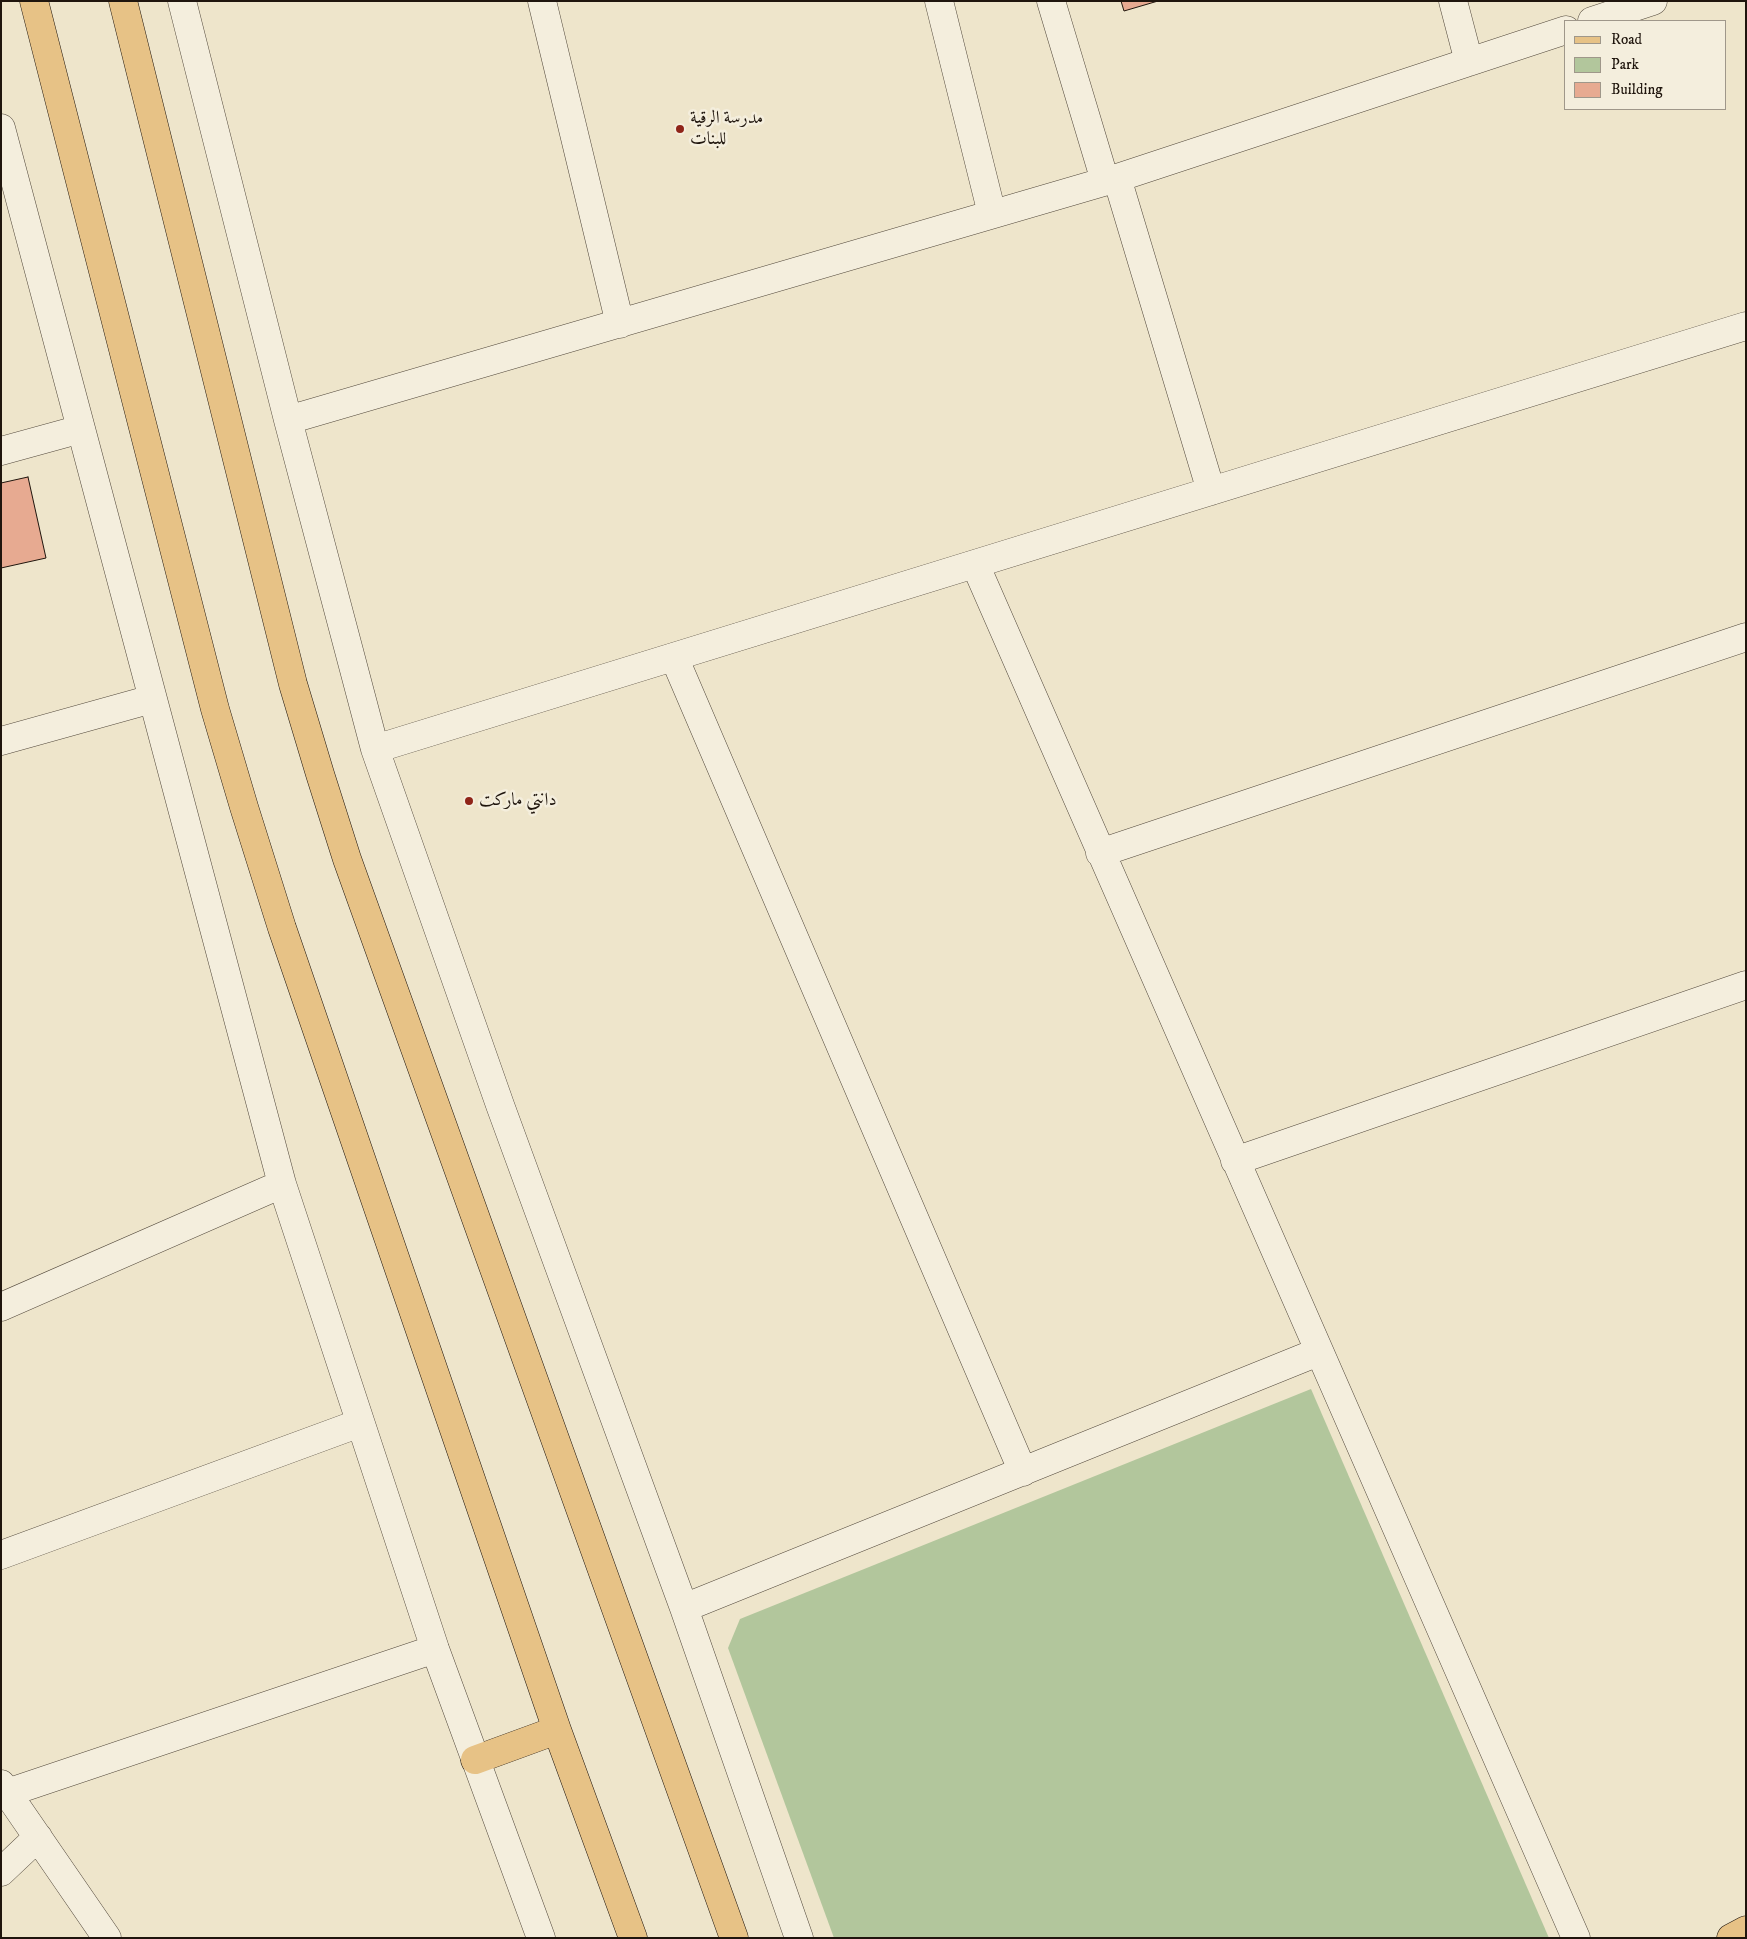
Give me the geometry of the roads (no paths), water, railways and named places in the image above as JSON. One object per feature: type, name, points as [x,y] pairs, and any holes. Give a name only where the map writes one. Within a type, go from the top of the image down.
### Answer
[{"type":"main road","points":[[34,1],[215,709],[244,807],[285,938],[557,1730],[633,1938]]},
{"type":"main road","points":[[123,1],[293,684],[320,774],[347,859],[734,1938]]},
{"type":"main road","points":[[475,1760],[557,1730]]},
{"type":"main road","points":[[1731,1938],[1746,1930]]},
{"type":"street","points":[[182,1],[288,420],[374,749],[507,1123],[684,1608],[799,1938]]},
{"type":"street","points":[[542,1],[620,324]]},
{"type":"street","points":[[939,1],[992,214]]},
{"type":"street","points":[[1051,1],[1111,179],[1210,491]]},
{"type":"street","points":[[1452,1],[1469,62]]},
{"type":"street","points":[[1595,20],[1653,1]]},
{"type":"street","points":[[288,420],[1111,179],[1564,31]]},
{"type":"street","points":[[1,128],[7,178],[81,429],[282,1184],[435,1650],[541,1938]]},
{"type":"street","points":[[374,749],[1746,326]]},
{"type":"street","points":[[1,451],[81,429]]},
{"type":"street","points":[[975,564],[1318,1352],[1576,1938]]},
{"type":"street","points":[[1100,853],[1746,638]]},
{"type":"street","points":[[674,657],[1023,1472]]},
{"type":"street","points":[[1,741],[152,699]]},
{"type":"street","points":[[1235,1161],[1746,985]]},
{"type":"street","points":[[3,1299],[282,1184]]},
{"type":"street","points":[[684,1608],[1318,1352]]},
{"type":"street","points":[[1,1555],[360,1423]]},
{"type":"street","points":[[107,1938],[4,1788],[435,1650]]},
{"type":"street","points":[[1,1872],[38,1838]]},
{"type":"place","name":"مدرسة الرقية للبنات","points":[[680,129]]},
{"type":"place","name":"دانتي ماركت","points":[[469,801]]}]
